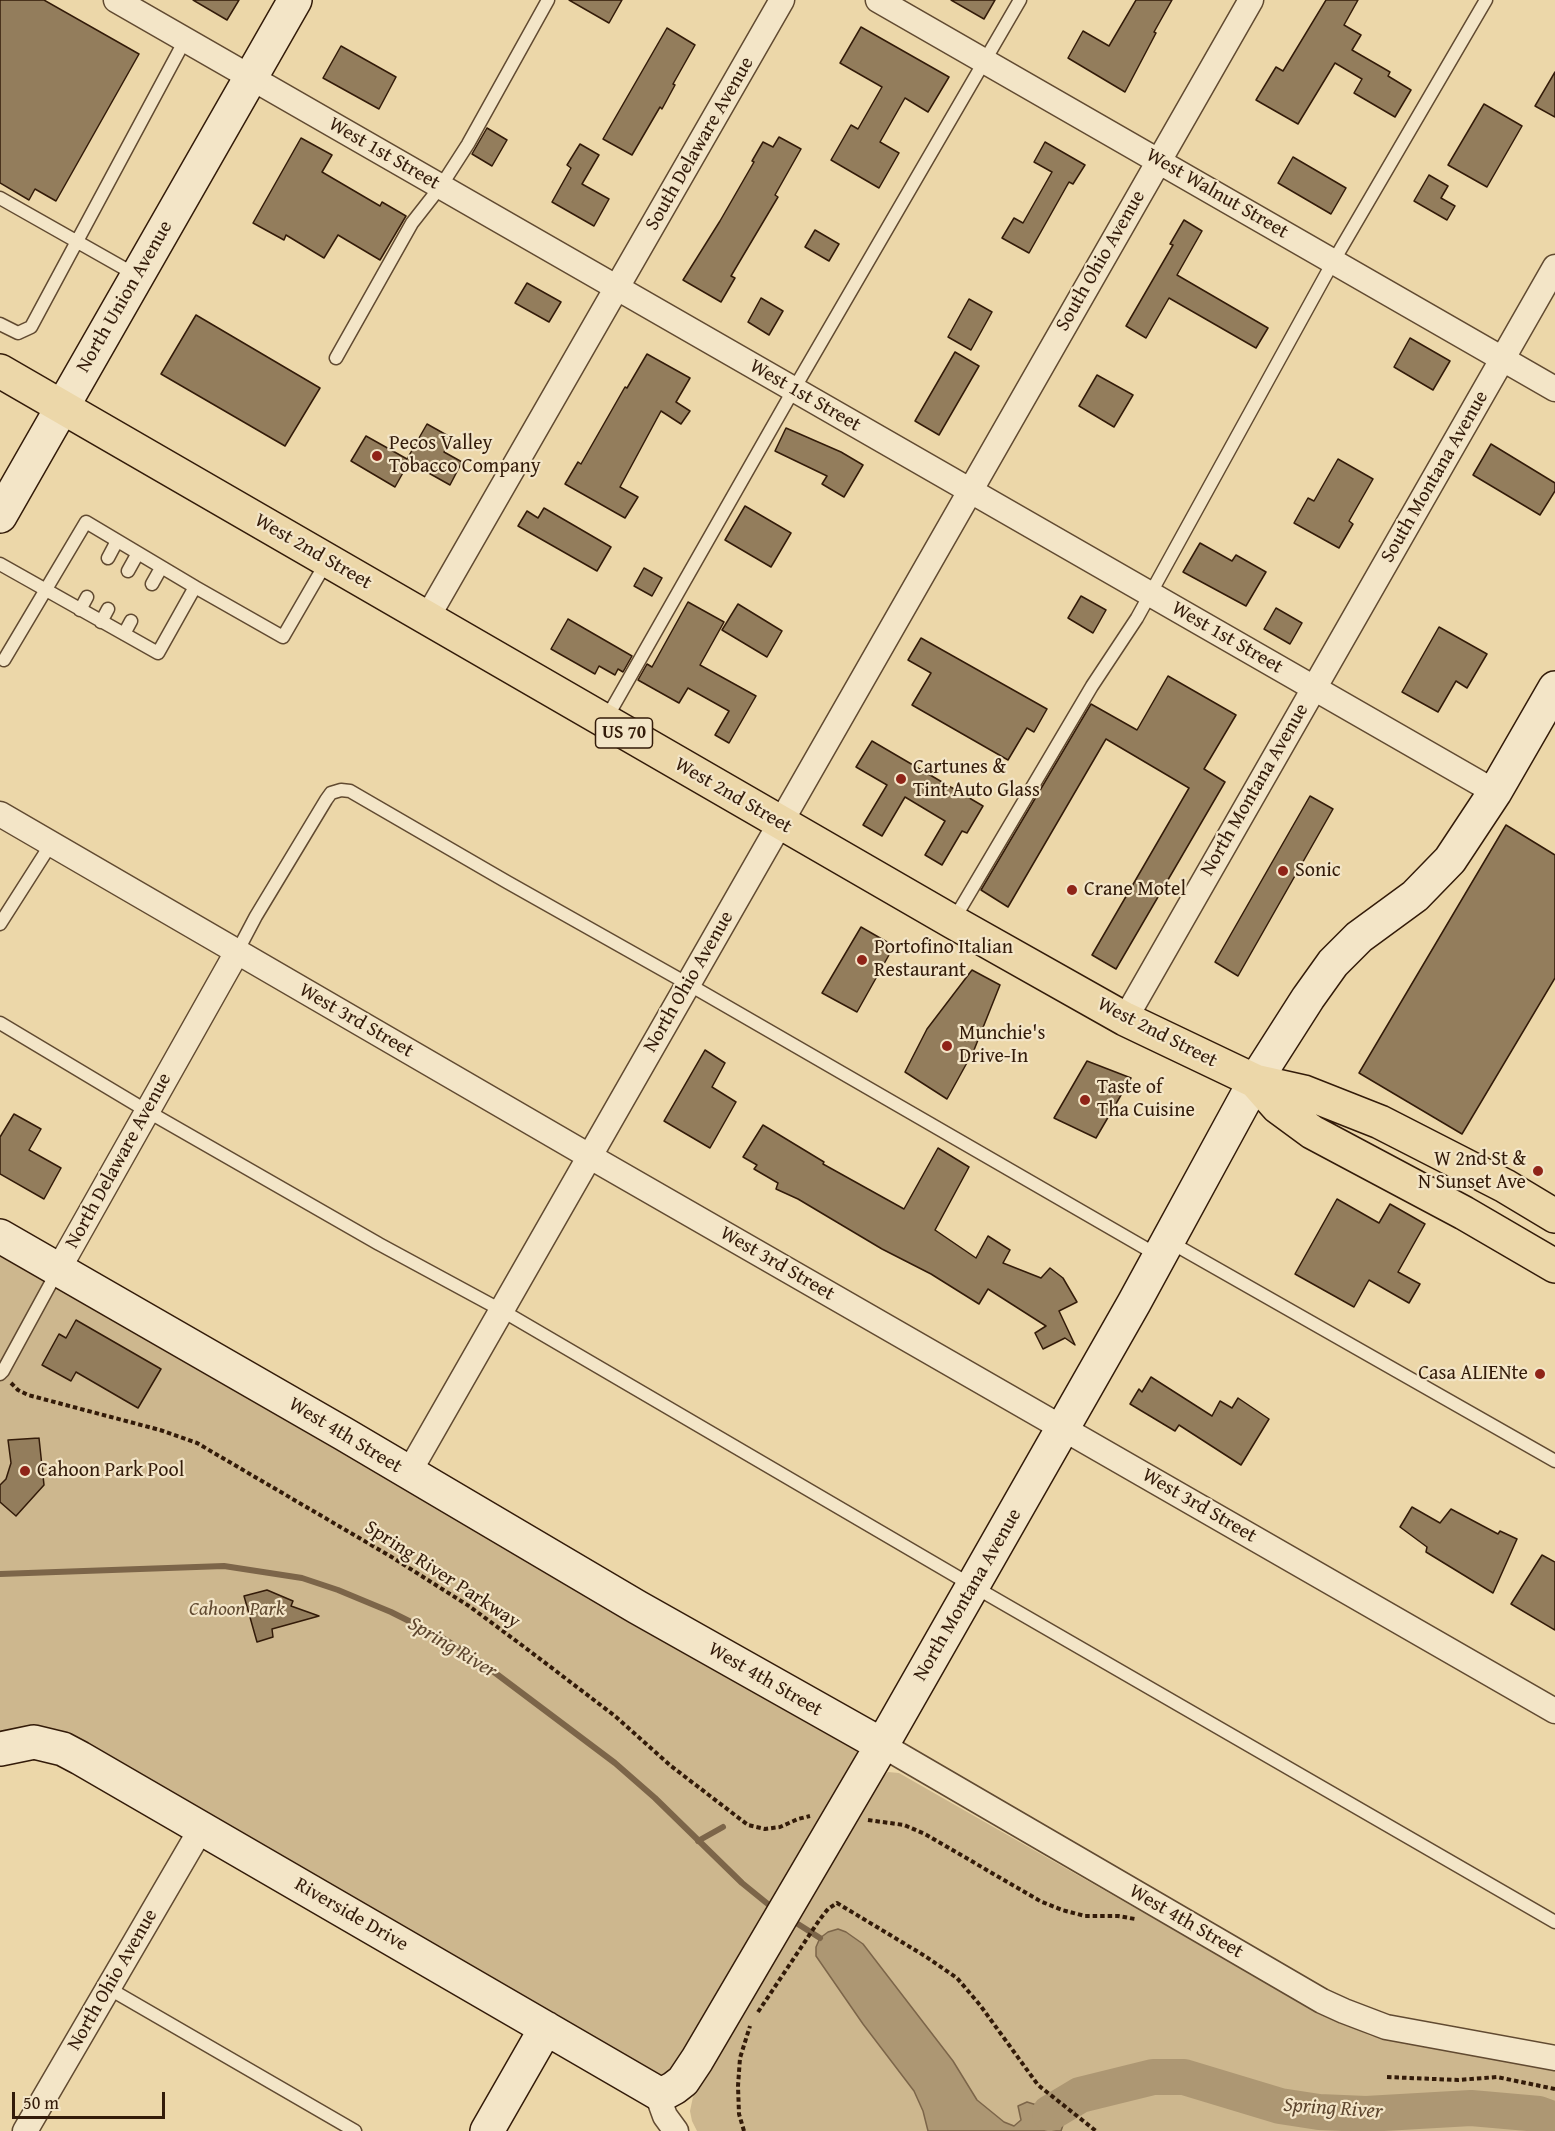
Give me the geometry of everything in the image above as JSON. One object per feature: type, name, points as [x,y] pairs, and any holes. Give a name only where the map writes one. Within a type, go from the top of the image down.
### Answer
[{"type":"main road","name":"West 2nd Street","points":[[0,371],[952,922],[1125,1019],[1256,1081],[1304,1092],[1380,1122],[1495,1181],[1555,1215]]},
{"type":"main road","name":"West 2nd Street","points":[[1256,1081],[1278,1107],[1312,1132],[1464,1213],[1555,1266]]},
{"type":"street","name":"West 1st Street","points":[[116,0],[1495,792]]},
{"type":"street","name":"North Union Avenue","points":[[0,516],[296,0]]},
{"type":"street","name":"South Delaware Avenue","points":[[618,288],[782,0]]},
{"type":"street","name":"West Walnut Street","points":[[878,0],[1555,389]]},
{"type":"street","name":"South Ohio Avenue","points":[[969,490],[1251,0]]},
{"type":"street","name":"South Montana Avenue","points":[[1314,688],[1555,267]]},
{"type":"street","points":[[427,618],[618,288]]},
{"type":"street","name":"North Ohio Avenue","points":[[408,1473],[969,490]]},
{"type":"street","name":"North Montana Avenue","points":[[1125,1019],[1314,688]]},
{"type":"street","name":"North Montana Avenue","points":[[661,2096],[683,2081],[697,2060],[1064,1428],[1256,1081],[1314,987],[1333,963],[1359,937],[1428,885],[1462,843],[1495,792],[1555,688]]},
{"type":"street","name":"West 3rd Street","points":[[0,814],[589,1156],[1555,1711]]},
{"type":"street","name":"North Delaware Avenue","points":[[58,1270],[237,952]]},
{"type":"street","name":"West 4th Street","points":[[0,1236],[746,1670],[882,1745],[1333,2006],[1386,2027],[1555,2058]]},
{"type":"street","name":"Riverside Drive","points":[[0,1749],[34,1742],[63,1749],[103,1770],[661,2096]]},
{"type":"street","name":"North Ohio Avenue","points":[[25,2131],[201,1828]]},
{"type":"street","points":[[487,2131],[546,2028]]},
{"type":"street","points":[[661,2096],[665,2116],[676,2131]]},
{"type":"lane","points":[[336,358],[412,223],[441,186],[468,144],[548,0]]},
{"type":"lane","points":[[605,722],[794,389],[1020,0]]},
{"type":"lane","points":[[952,922],[1092,686],[1137,618],[1333,262],[1486,0]]},
{"type":"lane","points":[[0,324],[18,333],[31,327],[185,40]]},
{"type":"lane","points":[[0,198],[137,276]]},
{"type":"lane","points":[[4,660],[86,522],[283,637],[327,561]]},
{"type":"lane","points":[[108,558],[117,541]]},
{"type":"lane","points":[[128,571],[138,553]]},
{"type":"lane","points":[[0,564],[158,653],[195,587]]},
{"type":"lane","points":[[152,584],[161,567]]},
{"type":"lane","points":[[80,610],[87,597]]},
{"type":"lane","points":[[101,622],[108,609]]},
{"type":"lane","points":[[124,634],[131,621]]},
{"type":"lane","points":[[237,952],[317,814],[332,793],[341,790],[350,791],[688,984],[1164,1249],[1555,1461]]},
{"type":"lane","points":[[0,924],[51,844]]},
{"type":"lane","points":[[0,1023],[147,1111],[379,1244],[501,1310],[1555,1922]]},
{"type":"lane","name":"North Delaware Avenue","points":[[2,1372],[58,1270]]},
{"type":"lane","points":[[108,1988],[355,2131]]},
{"type":"path","name":"Spring River Parkway","points":[[2,1372],[18,1390],[28,1395],[160,1430],[197,1443],[390,1556],[469,1606],[514,1639],[615,1716],[694,1785],[748,1825],[765,1829],[780,1827],[813,1815],[838,1817]]},
{"type":"path","points":[[757,2014],[820,1919],[837,1903],[957,1978],[980,2005],[1038,2085],[1096,2131]]},
{"type":"path","points":[[744,2131],[739,2114],[738,2086],[740,2058],[750,2024]]},
{"type":"path","points":[[1387,2077],[1458,2080],[1497,2077],[1555,2089]]},
{"type":"green space","name":"Cahoon Park","points":[[0,1236],[882,1745],[674,2088],[103,1770],[0,1749]]},
{"type":"green space","points":[[888,1772],[899,1773],[1312,2009],[1371,2036],[1555,2071],[1555,2131],[697,2131],[690,2111],[693,2097],[872,1788]]},
{"type":"shaded area","points":[[838,1929],[863,1944],[953,2061],[977,2100],[1004,2122],[1014,2126],[1021,2120],[1018,2106],[1027,2102],[1040,2106],[1064,2122],[1061,2131],[928,2131],[923,2111],[914,2091],[863,2024],[816,1956],[816,1947],[820,1938]]},
{"type":"building","points":[[0,0],[44,0],[139,54],[56,201],[35,189],[29,200],[0,183]]},
{"type":"building","points":[[193,0],[239,0],[227,20]]},
{"type":"building","points":[[569,0],[622,0],[609,23]]},
{"type":"building","points":[[951,0],[995,0],[984,19]]},
{"type":"building","points":[[1136,0],[1172,0],[1125,92],[1068,58],[1083,31],[1109,46]]},
{"type":"building","points":[[1326,0],[1358,0],[1344,25],[1361,35],[1352,50],[1390,72],[1388,76],[1411,90],[1395,117],[1354,93],[1362,79],[1335,63],[1298,124],[1256,100],[1276,67],[1283,71]]},
{"type":"building","points":[[861,27],[949,77],[928,112],[905,98],[880,142],[899,153],[879,188],[831,160],[851,125],[858,129],[882,87],[840,63]]},
{"type":"building","points":[[667,28],[695,45],[662,109],[660,107],[632,155],[603,139]]},
{"type":"building","points":[[341,46],[396,77],[379,109],[323,78]]},
{"type":"building","points":[[1555,72],[1555,117],[1535,106]]},
{"type":"building","points":[[1484,104],[1522,126],[1487,187],[1448,165]]},
{"type":"building","points":[[487,128],[507,140],[492,166],[472,154]]},
{"type":"building","points":[[779,137],[801,149],[775,195],[778,197],[731,276],[735,278],[721,302],[683,280],[720,221],[763,142],[773,147]]},
{"type":"building","points":[[301,138],[332,155],[322,172],[380,206],[382,202],[406,216],[380,260],[338,235],[324,258],[286,235],[284,240],[253,223]]},
{"type":"building","points":[[1045,142],[1085,165],[1073,184],[1069,182],[1029,253],[1002,238],[1014,218],[1023,223],[1052,172],[1034,162]]},
{"type":"building","points":[[580,144],[599,155],[582,184],[609,199],[594,226],[552,202],[571,168],[567,165]]},
{"type":"building","points":[[1293,157],[1346,188],[1331,214],[1278,183]]},
{"type":"building","points":[[1429,175],[1448,186],[1441,198],[1455,206],[1447,220],[1414,201]]},
{"type":"building","points":[[1184,220],[1202,231],[1177,275],[1268,328],[1256,348],[1169,298],[1146,338],[1126,326],[1173,245],[1170,244]]},
{"type":"building","points":[[815,230],[839,244],[829,261],[805,247]]},
{"type":"building","points":[[527,283],[561,302],[549,322],[515,303]]},
{"type":"building","points":[[761,298],[783,311],[769,335],[748,322]]},
{"type":"building","points":[[969,299],[992,312],[971,350],[948,337]]},
{"type":"building","points":[[196,315],[320,388],[285,446],[161,374]]},
{"type":"building","points":[[1410,338],[1450,361],[1433,390],[1394,367]]},
{"type":"building","points":[[955,352],[979,366],[939,435],[915,421]]},
{"type":"building","points":[[647,354],[690,378],[676,402],[690,411],[681,424],[661,411],[620,487],[638,497],[625,518],[565,484],[578,462],[581,464],[625,387],[627,388]]},
{"type":"building","points":[[1097,375],[1133,395],[1114,427],[1079,406]]},
{"type":"building","name":"Pecos Valley Tobacco Company","points":[[427,424],[452,438],[444,452],[462,462],[450,485],[409,462],[395,487],[351,461],[366,436],[407,459]]},
{"type":"building","points":[[786,428],[841,452],[863,465],[844,497],[822,484],[827,476],[775,451]]},
{"type":"building","points":[[1491,444],[1555,483],[1555,491],[1540,515],[1473,475]]},
{"type":"building","points":[[1338,459],[1373,479],[1349,521],[1353,524],[1339,548],[1294,523],[1308,498],[1314,501]]},
{"type":"building","points":[[745,506],[791,533],[771,567],[725,540]]},
{"type":"building","points":[[544,508],[611,547],[597,571],[518,526],[527,511],[538,518]]},
{"type":"building","points":[[1200,543],[1232,561],[1236,555],[1266,572],[1246,606],[1183,572]]},
{"type":"building","points":[[644,568],[662,578],[652,596],[634,586]]},
{"type":"building","points":[[1081,596],[1106,610],[1093,633],[1068,618]]},
{"type":"building","points":[[688,602],[724,622],[700,665],[756,696],[729,743],[715,735],[729,711],[688,688],[679,703],[638,680],[647,664],[652,667]]},
{"type":"building","points":[[738,604],[782,631],[767,657],[722,630]]},
{"type":"building","points":[[1276,608],[1302,623],[1290,644],[1264,629]]},
{"type":"building","points":[[568,619],[632,656],[623,672],[618,669],[615,675],[599,666],[595,674],[551,649]]},
{"type":"building","points":[[1439,627],[1487,654],[1467,688],[1456,681],[1438,712],[1402,692]]},
{"type":"building","points":[[921,638],[1047,709],[1034,732],[1027,728],[1008,760],[912,705],[931,673],[908,660]]},
{"type":"building","points":[[1168,676],[1236,715],[1204,769],[1225,782],[1116,969],[1092,955],[1189,788],[1106,739],[1008,907],[981,890],[1091,704],[1137,730]]},
{"type":"building","points":[[872,741],[983,806],[967,833],[962,831],[942,865],[925,855],[945,821],[905,797],[882,836],[863,825],[887,785],[856,767]]},
{"type":"building","points":[[1310,796],[1333,809],[1238,976],[1215,962]]},
{"type":"building","points":[[1506,825],[1555,855],[1555,978],[1462,1134],[1359,1073]]},
{"type":"building","points":[[861,927],[894,946],[857,1012],[822,993]]},
{"type":"building","points":[[972,970],[1000,985],[974,1050],[947,1099],[905,1072],[927,1029]]},
{"type":"building","points":[[705,1050],[725,1063],[712,1087],[736,1102],[710,1148],[664,1121]]},
{"type":"building","points":[[1087,1061],[1131,1078],[1096,1138],[1054,1118]]},
{"type":"building","points":[[14,1114],[41,1129],[29,1150],[61,1168],[44,1199],[0,1174],[0,1137]]},
{"type":"building","points":[[763,1125],[824,1162],[823,1164],[904,1209],[938,1148],[969,1167],[935,1230],[976,1258],[988,1236],[1010,1250],[1003,1263],[1041,1278],[1050,1268],[1063,1278],[1077,1302],[1059,1311],[1075,1345],[1065,1338],[1043,1349],[1035,1333],[1046,1326],[988,1289],[979,1304],[931,1274],[882,1249],[798,1199],[776,1189],[778,1183],[754,1169],[757,1165],[743,1157]]},
{"type":"building","points":[[1337,1199],[1379,1223],[1390,1204],[1425,1224],[1398,1272],[1420,1284],[1409,1303],[1369,1280],[1354,1307],[1295,1274]]},
{"type":"building","points":[[76,1320],[161,1369],[138,1408],[76,1372],[71,1381],[42,1365],[59,1334],[66,1338]]},
{"type":"building","points":[[1151,1377],[1212,1416],[1220,1401],[1232,1408],[1238,1398],[1269,1419],[1241,1465],[1179,1425],[1175,1431],[1130,1404],[1139,1389],[1142,1392]]},
{"type":"building","name":"Cahoon Park Pool","points":[[39,1438],[44,1485],[16,1516],[0,1502],[0,1485],[6,1479],[11,1463],[8,1440]]},
{"type":"building","points":[[1412,1507],[1440,1523],[1451,1509],[1498,1534],[1500,1531],[1517,1539],[1493,1593],[1426,1552],[1427,1547],[1400,1527]]},
{"type":"building","points":[[1542,1555],[1555,1562],[1555,1630],[1511,1604]]},
{"type":"building","points":[[267,1590],[293,1601],[291,1606],[319,1616],[272,1629],[273,1637],[257,1642],[244,1596]]},
{"type":"waterway","name":"Spring River","points":[[0,1574],[224,1566],[302,1578],[391,1612],[441,1637],[478,1660],[615,1763],[655,1798],[742,1883],[774,1909]]},
{"type":"waterway","points":[[698,1841],[723,1827]]},
{"type":"waterway","name":"Spring River","points":[[790,1919],[820,1938]]},
{"type":"waterway","name":"Spring River","points":[[1050,2113],[1080,2095],[1153,2077],[1184,2077],[1280,2106],[1319,2112],[1366,2114],[1471,2108],[1539,2114],[1555,2120]]},
{"type":"place","name":"Pecos Valley Tobacco Company","points":[[377,456]]},
{"type":"place","name":"Cartunes & Tint Auto Glass","points":[[901,779]]},
{"type":"place","name":"Sonic","points":[[1283,871]]},
{"type":"place","name":"Crane Motel","points":[[1072,890]]},
{"type":"place","name":"Portofino Italian Restaurant","points":[[862,960]]},
{"type":"place","name":"Munchie's Drive-In","points":[[947,1046]]},
{"type":"place","name":"Taste of Tha Cuisine","points":[[1085,1100]]},
{"type":"place","name":"W 2nd St & N Sunset Ave","points":[[1538,1171]]},
{"type":"place","name":"Casa ALIENte","points":[[1540,1374]]},
{"type":"place","name":"Cahoon Park Pool","points":[[25,1471]]}]
